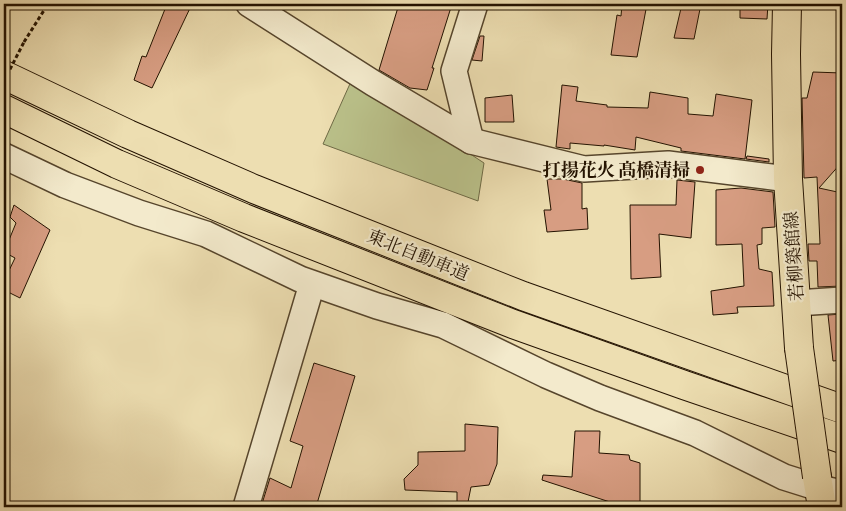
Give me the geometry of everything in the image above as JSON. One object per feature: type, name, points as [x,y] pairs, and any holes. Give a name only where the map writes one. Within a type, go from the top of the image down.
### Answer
[{"type":"main road","name":"若柳築館線","points":[[787,4],[788,179],[799,348],[825,491]]},
{"type":"main road","name":"東北自動車道","points":[[4,74],[128,134],[254,189],[513,293],[842,409]]},
{"type":"main road","name":"東北自動車道","points":[[4,109],[117,164],[244,218],[504,320],[684,385],[842,439]]},
{"type":"street","points":[[249,4],[373,83],[471,141],[584,168],[668,164],[788,179]]},
{"type":"street","points":[[471,141],[454,71],[475,4]]},
{"type":"street","points":[[4,156],[65,185],[139,213],[206,234],[312,284],[377,306],[443,325],[546,375],[600,398],[696,433],[784,477],[825,491]]},
{"type":"street","points":[[246,507],[312,284]]},
{"type":"street","points":[[797,303],[842,300]]},
{"type":"path","points":[[4,81],[24,42],[48,4]]},
{"type":"green space","points":[[353,77],[484,163],[478,201],[323,144]]},
{"type":"building","points":[[167,4],[192,4],[152,88],[134,80],[142,56],[146,57]]},
{"type":"building","points":[[399,4],[452,4],[427,90],[410,88],[379,70]]},
{"type":"building","points":[[622,4],[647,4],[637,57],[611,55],[617,15],[621,16]]},
{"type":"building","points":[[682,4],[701,4],[694,39],[674,38]]},
{"type":"building","points":[[740,4],[768,4],[767,19],[740,18]]},
{"type":"building","points":[[480,36],[484,36],[482,61],[472,60]]},
{"type":"building","points":[[813,72],[842,73],[842,162],[819,188],[842,193],[842,286],[818,287],[817,261],[809,261],[808,244],[820,244],[817,177],[804,178],[802,98],[807,98]]},
{"type":"building","points":[[562,85],[578,87],[576,101],[607,105],[607,107],[648,108],[650,92],[688,98],[688,114],[713,116],[716,94],[752,100],[745,159],[681,151],[681,148],[636,137],[635,150],[604,145],[570,143],[570,149],[556,147]]},
{"type":"building","points":[[512,95],[514,122],[485,122],[485,98]]},
{"type":"building","points":[[747,156],[769,159],[769,162],[746,159]]},
{"type":"building","points":[[547,179],[563,179],[582,183],[582,209],[587,208],[588,229],[547,232],[544,210],[551,210]]},
{"type":"building","points":[[677,180],[695,182],[691,238],[659,234],[661,277],[631,279],[630,205],[676,205]]},
{"type":"building","points":[[741,188],[773,192],[775,227],[762,228],[762,244],[757,245],[759,269],[772,272],[774,306],[737,307],[738,313],[713,315],[711,291],[744,286],[742,244],[716,245],[716,190]]},
{"type":"building","points":[[14,205],[50,230],[20,298],[4,290],[4,281],[15,258],[4,252],[16,223],[10,217]]},
{"type":"building","points":[[842,314],[842,360],[833,361],[828,315]]},
{"type":"building","points":[[314,363],[355,376],[316,507],[261,507],[270,478],[291,488],[303,446],[290,441]]},
{"type":"building","points":[[465,424],[498,427],[497,464],[489,485],[471,487],[467,507],[457,507],[457,492],[405,490],[404,479],[418,465],[418,452],[465,451]]},
{"type":"building","points":[[575,431],[600,431],[599,453],[629,455],[630,460],[640,463],[640,503],[613,503],[542,480],[543,475],[572,477]]},
{"type":"place","name":"打揚花火 髙橋清掃","points":[[700,170]]}]
